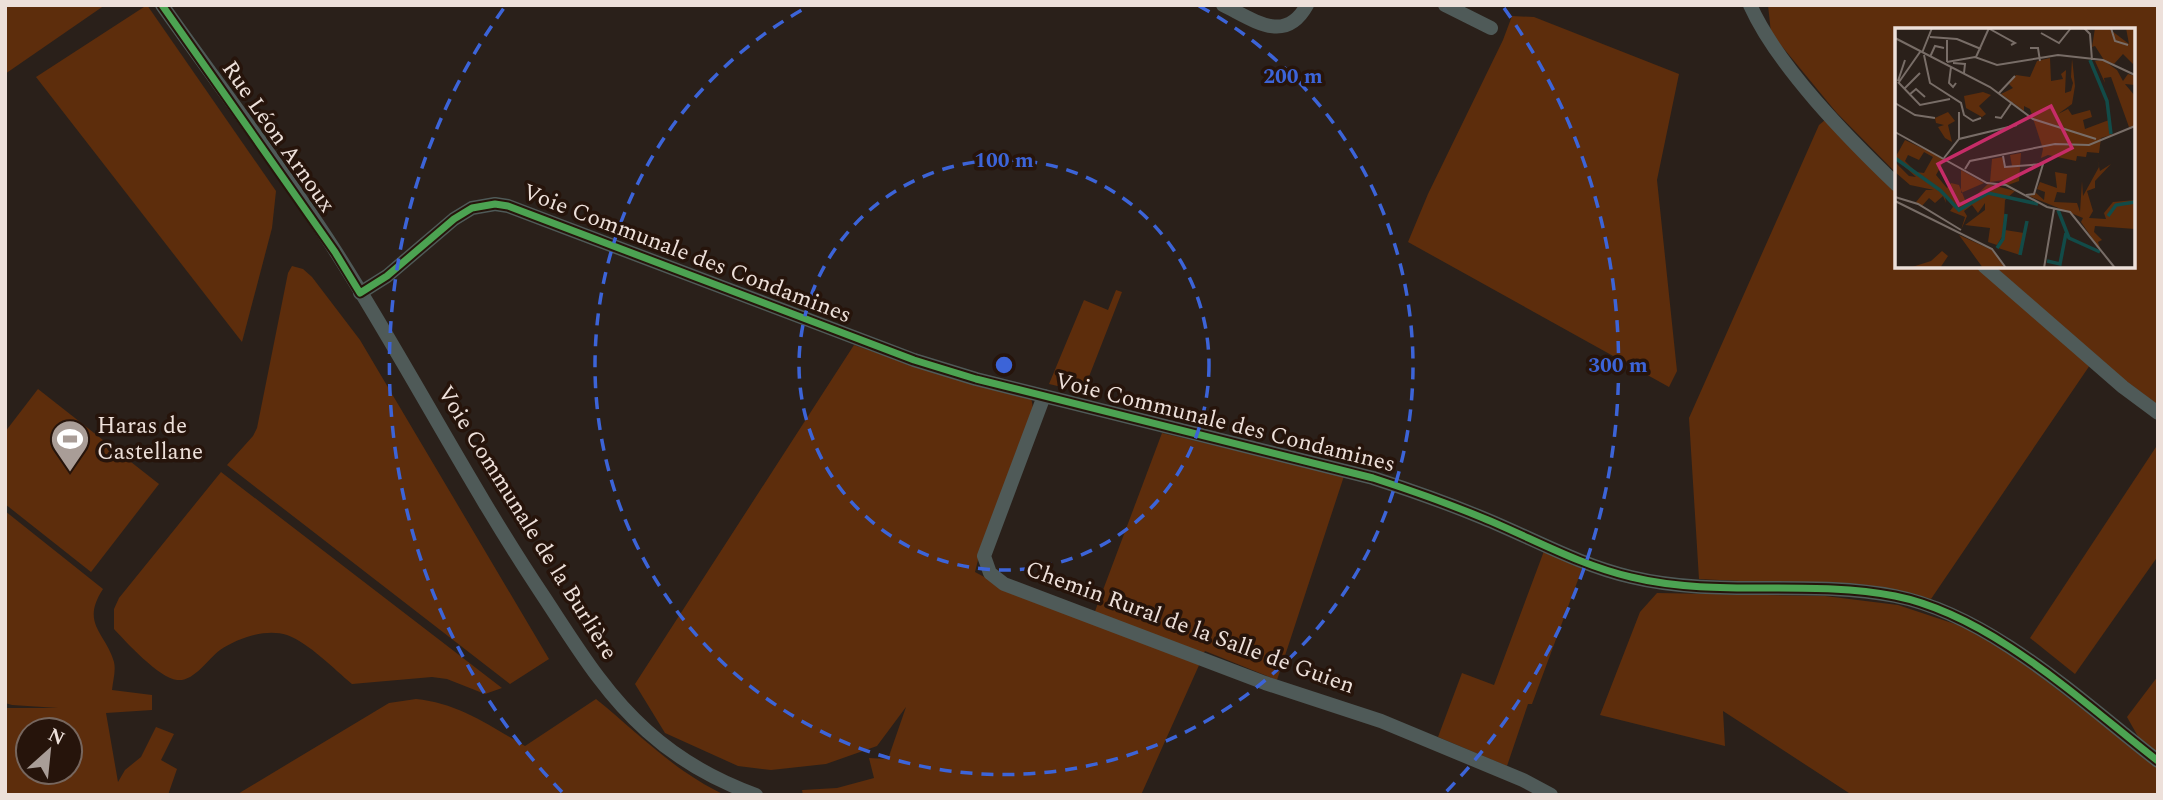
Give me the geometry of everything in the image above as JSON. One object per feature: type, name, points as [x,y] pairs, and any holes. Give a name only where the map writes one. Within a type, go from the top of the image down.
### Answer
[{"type":"street","name":"Rue Léon Arnoux","points":[[162,5],[335,252],[360,293]]},
{"type":"street","points":[[1223,5],[1276,28],[1292,24],[1307,5]]},
{"type":"street","points":[[1445,5],[1491,28]]},
{"type":"street","points":[[1750,5],[1759,25],[1811,93],[1895,183]]},
{"type":"street","name":"Voie Communale des Condamines","points":[[360,293],[387,276],[463,213],[480,205],[508,206],[914,360],[976,379],[1373,478],[1628,576],[1668,585],[1846,590],[1895,596],[1929,606],[1960,619],[2014,649],[2158,761]]},
{"type":"street","points":[[1986,268],[2123,387],[2158,413]]},
{"type":"street","name":"Voie Communale de la Burlière","points":[[360,293],[485,508],[600,680],[630,715],[681,758],[756,795]]},
{"type":"street","name":"Chemin Rural de la Salle de Guien","points":[[1044,396],[984,556],[990,573],[1004,584],[1073,611],[1265,682],[1381,721],[1485,763],[1551,795]]},
{"type":"shaded area","points":[[5,5],[105,5],[5,74]]},
{"type":"shaded area","points":[[147,5],[276,191],[272,228],[242,342],[36,77]]},
{"type":"shaded area","points":[[1768,5],[2158,5],[2158,405],[2122,378],[1996,268],[2135,268],[2135,28],[1895,28],[1895,172],[1836,112],[1771,33]]},
{"type":"shaded area","points":[[1512,16],[1534,17],[1679,74],[1657,180],[1677,371],[1669,387],[1408,242]]},
{"type":"shaded area","points":[[1825,120],[1895,192],[1895,268],[1977,268],[2090,365],[1931,599],[1887,588],[1699,579],[1689,418],[1819,125]]},
{"type":"shaded area","points":[[292,266],[303,269],[312,277],[360,340],[549,659],[510,684],[227,465],[257,428],[288,273]]},
{"type":"shaded area","points":[[1116,290],[1122,292],[1083,392],[1049,384],[1084,300],[1108,310]]},
{"type":"shaded area","points":[[854,345],[915,366],[1031,397],[1033,408],[975,572],[1003,587],[1200,663],[1141,795],[803,795],[802,790],[837,788],[874,778],[869,758],[888,759],[906,707],[877,746],[826,764],[771,770],[738,766],[665,733],[635,684]]},
{"type":"shaded area","points":[[38,389],[159,484],[91,572],[5,504],[5,432]]},
{"type":"shaded area","points":[[1162,433],[1344,476],[1277,680],[1205,651],[1203,654],[1094,614]]},
{"type":"shaded area","points":[[2158,444],[2158,556],[2075,674],[2030,638]]},
{"type":"shaded area","points":[[221,472],[502,688],[485,694],[447,679],[432,677],[352,684],[304,644],[279,633],[252,635],[235,642],[220,650],[195,674],[183,680],[161,673],[114,629],[114,609],[119,598]]},
{"type":"shaded area","points":[[5,511],[103,589],[94,611],[94,620],[114,662],[112,690],[152,695],[152,710],[106,713],[118,782],[125,770],[141,757],[156,727],[174,734],[161,760],[177,769],[168,795],[5,795],[5,708],[58,708],[5,703]]},
{"type":"shaded area","points":[[1544,551],[1582,569],[1532,704],[1528,704],[1507,766],[1438,737],[1462,673],[1494,685]]},
{"type":"shaded area","points":[[1657,593],[1825,596],[1898,605],[1964,627],[2014,656],[2158,767],[2158,795],[1852,795],[1723,711],[1725,746],[1600,715],[1640,612]]},
{"type":"shaded area","points":[[2158,676],[2158,755],[2140,740],[2127,717]]},
{"type":"shaded area","points":[[416,699],[460,710],[525,746],[596,699],[673,763],[725,795],[236,795],[389,703]]},
{"type":"cycle path","points":[[162,5],[335,252],[360,293],[387,276],[454,219],[472,208],[495,204],[508,206],[914,360],[976,379],[1373,478],[1456,507],[1612,572],[1663,583],[1696,586],[1862,591],[1895,596],[1931,606],[2000,641],[2034,664],[2158,761]]},
{"type":"place","name":"Haras de Castellane","points":[[70,473]]}]
